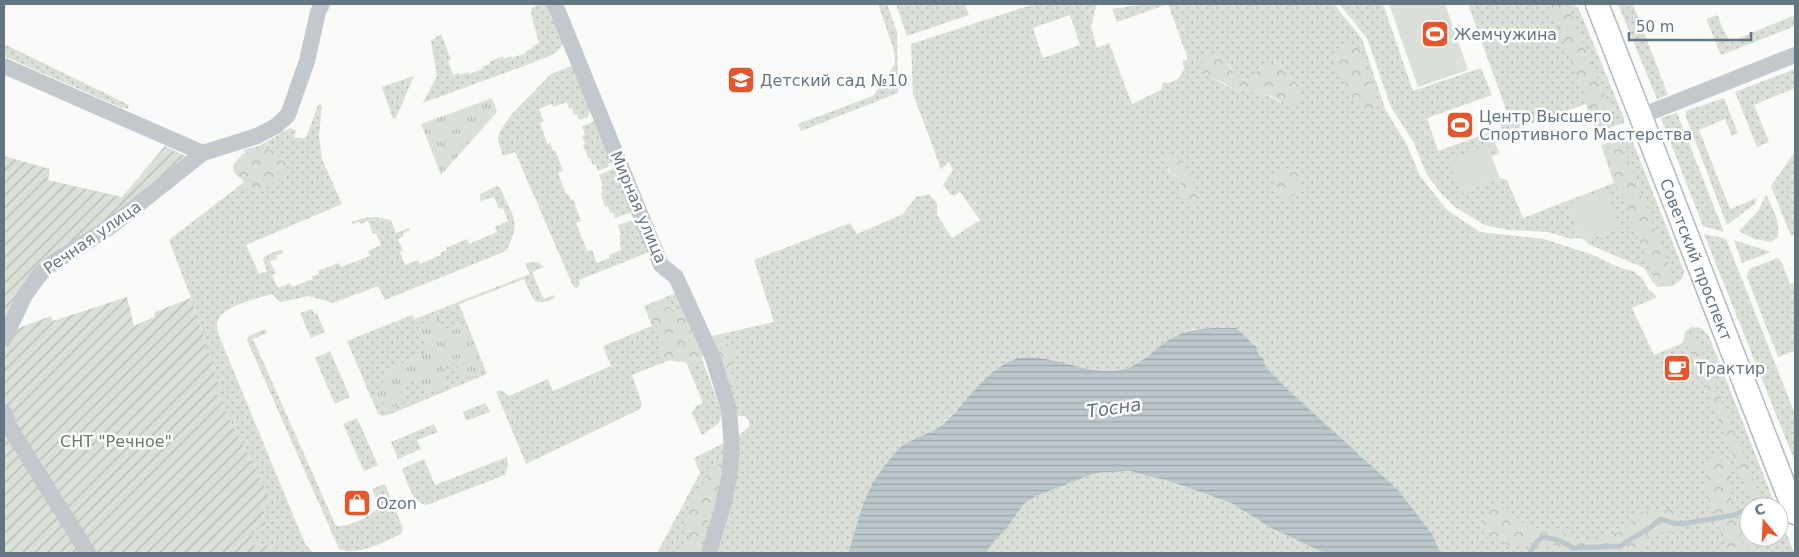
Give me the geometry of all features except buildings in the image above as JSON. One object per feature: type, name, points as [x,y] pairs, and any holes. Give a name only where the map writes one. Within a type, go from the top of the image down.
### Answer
[{"type":"main road","name":"Советский проспект","points":[[1597,4],[1790,487],[1795,514]]},
{"type":"street","points":[[4,66],[203,153],[257,136],[276,126],[288,115],[307,61],[318,12],[322,4]]},
{"type":"street","name":"Мирная улица","points":[[556,4],[660,265],[676,277],[713,358],[729,410],[732,450],[729,478],[709,553]]},
{"type":"street","points":[[1641,116],[1795,55]]},
{"type":"street","name":"Речная улица","points":[[4,339],[25,295],[40,274],[51,264],[111,226],[203,153]]},
{"type":"street","points":[[4,412],[10,428],[88,553]]},
{"type":"green space","points":[[539,4],[548,4],[564,43],[557,52],[423,103],[437,76],[431,41],[441,34],[451,60],[448,61],[453,75],[468,72],[469,74],[483,69],[482,67],[490,64],[489,62],[503,56],[504,59],[511,56],[512,58],[526,53],[526,51],[533,48],[532,46],[539,43],[531,14],[532,8]]},
{"type":"green space","points":[[878,4],[887,4],[897,32],[898,93],[801,131],[798,124],[873,96],[895,64],[894,50]]},
{"type":"green space","points":[[896,4],[965,4],[969,15],[907,36]]},
{"type":"green space","points":[[1034,4],[1097,4],[1091,27],[1097,48],[1109,43],[1132,104],[1161,90],[1163,82],[1167,83],[1176,80],[1184,69],[1183,61],[1188,59],[1168,4],[1334,4],[1362,39],[1385,109],[1407,145],[1420,176],[1447,210],[1480,232],[1544,239],[1633,271],[1642,278],[1648,289],[1657,297],[1632,308],[1654,355],[1683,343],[1685,332],[1691,327],[1701,328],[1709,336],[1772,497],[1739,497],[1739,547],[1789,547],[1789,540],[1794,553],[1441,553],[1432,534],[1359,454],[1352,450],[1266,367],[1256,345],[1236,328],[1193,329],[1177,335],[1136,364],[1122,371],[1099,371],[1071,366],[1002,364],[941,425],[926,436],[903,445],[879,473],[866,499],[848,553],[717,553],[729,516],[738,459],[737,441],[739,435],[749,427],[749,421],[745,416],[738,416],[734,421],[730,390],[735,385],[728,370],[730,365],[721,334],[774,322],[754,260],[850,223],[857,234],[903,214],[916,197],[929,194],[937,203],[937,215],[952,238],[980,220],[960,192],[951,195],[943,185],[953,170],[949,162],[942,169],[940,168],[913,94],[911,44]],"holes":[[[1070,15],[1080,45],[1043,58],[1033,28]],[[1280,63],[1287,74],[1293,79],[1281,103],[1276,99],[1258,93],[1238,90],[1215,80],[1229,64],[1235,76],[1242,80],[1253,77],[1260,67]],[[1179,160],[1188,171],[1197,195],[1187,199],[1180,191],[1179,181],[1167,169]]]},
{"type":"green space","points":[[1147,4],[1168,4],[1117,22],[1112,9]]},
{"type":"green space","points":[[1339,4],[1383,4],[1413,91],[1481,68],[1492,95],[1427,118],[1438,151],[1491,132],[1499,153],[1492,157],[1487,145],[1461,193],[1500,178],[1507,180],[1523,218],[1614,183],[1601,145],[1630,135],[1684,271],[1682,279],[1673,286],[1658,287],[1644,268],[1588,244],[1585,240],[1620,226],[1568,204],[1579,238],[1571,239],[1548,232],[1508,230],[1485,225],[1455,207],[1427,175],[1414,143],[1391,107],[1367,38]]},
{"type":"green space","name":"Жемчужина","points":[[1389,4],[1445,4],[1468,70],[1418,87]]},
{"type":"green space","points":[[1468,4],[1573,4],[1579,9],[1624,118],[1624,123],[1596,132],[1586,104],[1503,133],[1498,119],[1508,115]]},
{"type":"green space","points":[[1548,4],[1563,4],[1568,7],[1613,116],[1612,123],[1599,128],[1596,124]]},
{"type":"green space","points":[[1618,4],[1633,4],[1668,95],[1657,99]]},
{"type":"green space","points":[[1717,15],[1729,42],[1795,15],[1795,26],[1721,55],[1706,19]]},
{"type":"green space","points":[[1348,43],[1356,45],[1360,51],[1378,106],[1372,111],[1359,107],[1352,101],[1344,80],[1333,62],[1332,59],[1337,51]]},
{"type":"green space","points":[[4,44],[129,105],[128,108],[122,108],[4,56]]},
{"type":"green space","points":[[1209,54],[1217,56],[1226,62],[1242,80],[1252,76],[1267,63],[1280,63],[1285,72],[1299,87],[1301,94],[1300,103],[1288,105],[1271,96],[1231,88],[1222,82],[1203,75],[1202,63]]},
{"type":"green space","points":[[572,66],[590,110],[588,117],[579,120],[577,115],[574,115],[572,108],[569,109],[567,102],[553,107],[552,104],[539,109],[544,121],[540,123],[547,144],[550,143],[553,151],[555,150],[563,171],[558,173],[566,194],[568,194],[571,200],[573,199],[581,221],[576,223],[587,251],[592,250],[597,263],[610,258],[609,255],[621,250],[619,236],[621,235],[618,225],[636,219],[649,252],[579,280],[580,285],[576,288],[573,286],[515,152],[503,156],[498,140],[499,133],[511,115],[551,74]]},
{"type":"green space","points":[[1795,69],[1795,88],[1754,105],[1769,142],[1757,147],[1735,92]]},
{"type":"green space","points":[[414,76],[396,118],[393,119],[382,87]]},
{"type":"green space","points":[[492,98],[497,112],[441,175],[421,124]]},
{"type":"green space","points":[[1724,98],[1738,133],[1732,136],[1725,119],[1699,130],[1730,209],[1757,198],[1755,204],[1727,225],[1686,117],[1686,111]]},
{"type":"green space","points":[[320,104],[322,106],[319,135],[322,159],[342,204],[246,245],[259,274],[267,271],[263,260],[265,256],[281,249],[283,253],[276,256],[277,259],[270,261],[276,274],[272,275],[278,288],[290,283],[292,287],[313,279],[312,276],[319,274],[318,271],[339,263],[341,267],[370,256],[368,251],[381,245],[376,233],[373,234],[368,221],[360,224],[359,222],[353,224],[352,222],[362,219],[376,217],[391,220],[396,233],[409,228],[410,230],[403,233],[404,236],[398,239],[403,251],[400,252],[405,265],[418,260],[420,264],[441,255],[440,253],[447,250],[446,248],[467,239],[469,244],[497,232],[495,227],[508,221],[503,208],[499,209],[494,197],[480,201],[480,194],[497,186],[500,188],[512,213],[515,226],[506,251],[385,300],[378,286],[333,303],[309,296],[280,302],[272,294],[242,303],[221,315],[217,326],[220,338],[301,534],[306,545],[313,553],[274,553],[268,544],[256,547],[251,540],[251,531],[257,506],[271,499],[215,391],[220,388],[191,298],[169,240],[256,173],[252,159],[243,150],[259,146],[290,128],[296,130],[294,138],[306,138]]},
{"type":"green space","points":[[1677,113],[1724,232],[1703,226],[1661,118]]},
{"type":"green space","points":[[596,121],[611,159],[608,167],[598,171],[595,164],[593,165],[590,158],[588,158],[582,136],[585,135],[582,126]]},
{"type":"green space","points":[[1619,139],[1674,278],[1669,282],[1662,283],[1655,280],[1604,152],[1611,143]]},
{"type":"green space","points":[[1487,145],[1500,178],[1461,193],[1448,160]]},
{"type":"green space","name":"СНТ \"Речное\"","points":[[165,146],[201,164],[115,233],[50,275],[34,295],[16,329],[51,316],[53,321],[127,297],[134,326],[154,317],[155,312],[191,298],[220,388],[215,391],[271,499],[258,506],[266,524],[252,531],[251,540],[256,547],[268,544],[274,553],[4,553],[4,156],[50,169],[48,180],[122,197]]},
{"type":"green space","points":[[265,149],[283,157],[286,165],[285,177],[259,190],[244,188],[243,180],[234,173],[233,166],[242,154]]},
{"type":"green space","points":[[1794,153],[1795,234],[1791,236],[1771,186]]},
{"type":"green space","points":[[1170,154],[1182,161],[1190,174],[1199,202],[1195,206],[1189,204],[1180,191],[1180,182],[1168,169],[1165,157]]},
{"type":"green space","points":[[615,168],[632,212],[615,218],[613,212],[610,213],[608,206],[605,207],[601,194],[603,193],[601,187],[603,185],[599,175]]},
{"type":"green space","points":[[1293,168],[1300,171],[1302,186],[1299,193],[1285,199],[1278,195],[1273,182],[1274,174],[1280,170]]},
{"type":"green space","points":[[1607,190],[1620,227],[1585,240],[1579,238],[1568,204]]},
{"type":"green space","points":[[1766,194],[1776,216],[1778,226],[1777,238],[1771,242],[1755,239],[1739,231],[1759,210]]},
{"type":"green space","points":[[1704,234],[1726,239],[1795,414],[1795,462]]},
{"type":"green space","points":[[1734,240],[1771,252],[1742,263]]},
{"type":"green space","points":[[1778,258],[1782,263],[1790,284],[1795,283],[1795,351],[1778,357],[1747,277],[1749,269]]},
{"type":"green space","points":[[535,262],[544,267],[532,272],[542,296],[545,299],[553,295],[555,298],[537,302],[531,296],[524,279],[459,304],[487,374],[388,415],[382,416],[378,414],[347,341],[412,315],[415,319],[530,274],[525,263]],"holes":[[[463,324],[455,362],[444,367],[438,390],[431,392],[414,380],[404,384],[405,398],[413,403],[404,401],[391,406],[379,400],[374,402],[373,399],[378,397],[388,379],[385,371],[429,352],[418,326],[444,331]]]},
{"type":"green space","points":[[676,293],[700,348],[632,375],[642,404],[640,409],[526,464],[496,392],[501,390],[509,396],[548,379],[553,391],[611,366],[603,346],[652,326],[644,306]]},
{"type":"green space","points":[[658,301],[665,303],[672,310],[684,312],[705,349],[701,362],[691,363],[665,360],[660,349],[663,338],[650,315],[652,306]]},
{"type":"green space","points":[[312,309],[314,313],[317,313],[325,332],[311,338],[300,313]]},
{"type":"green space","points":[[438,317],[444,331],[463,324],[482,371],[463,379],[455,362],[444,367],[446,379],[444,385],[439,390],[440,393],[436,394],[435,391],[422,389],[414,380],[404,385],[406,398],[413,403],[409,405],[404,402],[390,408],[387,414],[383,415],[386,406],[379,400],[374,402],[373,399],[378,397],[380,386],[388,379],[385,371],[429,352],[418,325]]},
{"type":"green space","points":[[265,329],[267,333],[253,339],[336,526],[354,523],[375,511],[379,507],[372,489],[385,484],[403,528],[401,534],[362,550],[346,551],[339,549],[247,340],[249,336]]},
{"type":"green space","points":[[1690,331],[1695,334],[1760,497],[1751,497],[1686,343],[1687,333]]},
{"type":"green space","points":[[721,334],[722,342],[728,344],[736,353],[728,370],[735,385],[730,390],[707,337]]},
{"type":"green space","points":[[330,351],[350,397],[335,404],[315,358]]},
{"type":"green space","points":[[684,357],[701,357],[722,413],[719,423],[702,435],[692,413],[696,406],[703,403]]},
{"type":"green space","points":[[485,403],[490,412],[466,421],[463,412]]},
{"type":"green space","points":[[357,418],[378,465],[364,471],[343,424]]},
{"type":"green space","points":[[434,424],[438,432],[417,440],[421,449],[398,459],[391,442]]},
{"type":"green space","points":[[724,443],[725,480],[703,553],[657,553],[700,473],[694,458]]},
{"type":"green space","points":[[507,457],[508,465],[505,475],[427,505],[417,500],[414,496],[402,469],[424,459],[435,485]]},
{"type":"green space","points":[[1717,457],[1726,457],[1731,473],[1731,505],[1739,530],[1739,547],[1747,547],[1754,553],[1729,553],[1717,523],[1706,486],[1707,467],[1711,460]]},
{"type":"green space","points":[[721,462],[724,462],[724,470],[701,544],[696,553],[680,553],[690,543],[691,539],[685,529],[688,508],[701,491],[704,477]]},
{"type":"green space","points":[[1129,471],[1172,482],[1231,503],[1271,528],[1324,553],[986,553],[994,540],[1005,530],[1025,503],[1036,496],[1096,473]]},
{"type":"green space","points":[[1503,506],[1527,527],[1559,530],[1574,539],[1592,541],[1628,527],[1637,514],[1661,508],[1677,509],[1682,523],[1676,531],[1647,537],[1640,551],[1636,553],[1565,553],[1553,545],[1536,543],[1513,547],[1500,539],[1486,537],[1481,526],[1483,516],[1491,509]]},
{"type":"water","name":"Тосна","points":[[1236,328],[1256,346],[1266,367],[1287,389],[1398,490],[1432,534],[1441,553],[1324,553],[1271,528],[1231,503],[1172,482],[1129,471],[1096,473],[1036,496],[1025,503],[986,553],[848,553],[869,491],[888,461],[905,444],[942,425],[988,376],[1009,361],[1032,357],[1096,370],[1120,370],[1139,362],[1181,333],[1198,329]]},
{"type":"waterway","points":[[1530,553],[1542,537],[1558,540],[1573,548],[1621,546],[1660,519],[1682,524],[1739,513]]},
{"type":"place","name":"Жемчужина","points":[[1435,34]]},
{"type":"place","name":"Детский сад №10","points":[[741,80]]},
{"type":"place","name":"Центр Высшего Спортивного Мастерства","points":[[1460,125]]},
{"type":"place","name":"Трактир","points":[[1677,368]]},
{"type":"place","name":"Ozon","points":[[357,503]]}]
